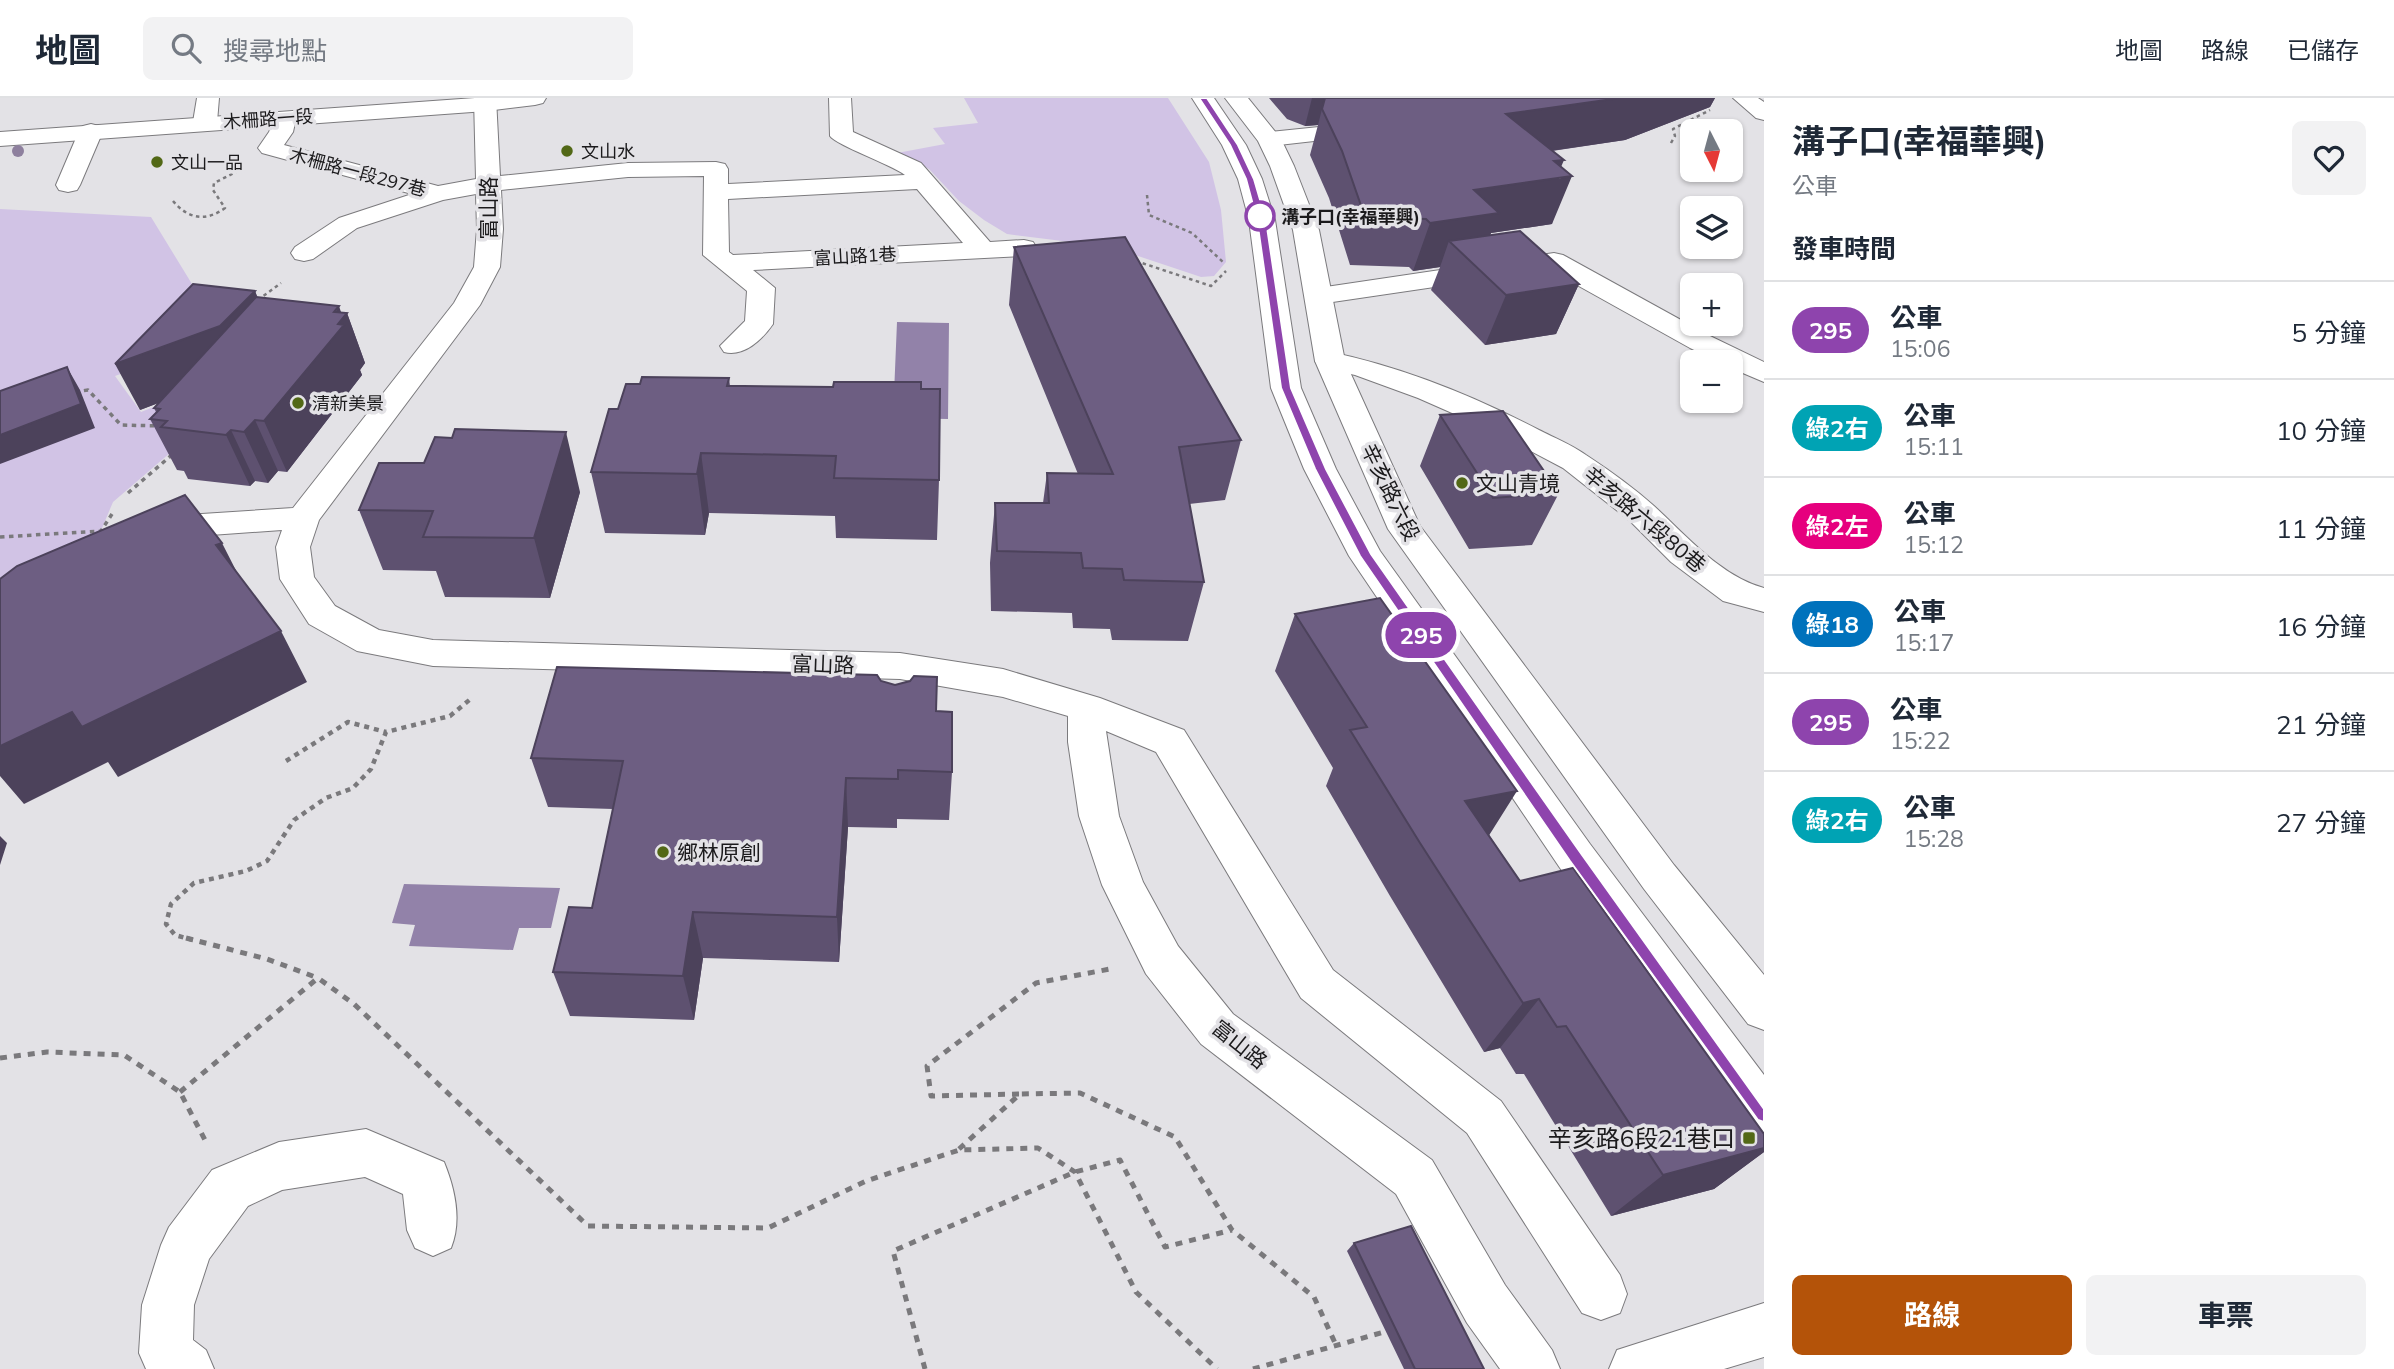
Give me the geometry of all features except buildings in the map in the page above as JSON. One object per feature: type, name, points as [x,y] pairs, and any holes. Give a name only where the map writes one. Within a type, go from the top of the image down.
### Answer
[{"type":"street","name":"木柵路一段","points":[[0,126],[357,98]]},
{"type":"street","name":"木柵路一段","points":[[0,139],[91,131],[207,109],[285,118],[535,98]]},
{"type":"street","points":[[840,98],[842,136],[871,147],[912,169],[983,250]]},
{"type":"street","points":[[1203,98],[1234,145],[1262,220],[1286,388],[1320,469],[1366,556],[1575,856],[1764,1114]]},
{"type":"street","name":"辛亥路六段","points":[[1236,98],[1269,139],[1282,166],[1306,230],[1330,361],[1405,529],[1659,877],[1764,1009]]},
{"type":"street","points":[[1744,98],[1764,112]]},
{"type":"street","name":"富山路","points":[[486,101],[490,229],[487,267],[466,305],[303,518],[293,547],[297,579],[322,615],[370,642],[433,653],[900,666],[1003,682],[1087,708],[1087,742],[1099,816],[1123,885],[1162,960],[1216,1029],[1413,1177],[1486,1304],[1533,1369]]},
{"type":"street","name":"木柵路一段297巷","points":[[285,118],[281,132],[270,148],[438,194]]},
{"type":"street","points":[[1269,139],[1386,127]]},
{"type":"street","points":[[68,185],[91,131]]},
{"type":"street","points":[[489,184],[628,170],[716,169],[716,255],[761,288],[759,324],[734,346]]},
{"type":"street","points":[[716,192],[925,181]]},
{"type":"street","name":"木柵路一段297巷","points":[[304,253],[348,223],[438,194],[489,184]]},
{"type":"street","name":"富山路1巷","points":[[726,263],[1024,248]]},
{"type":"street","points":[[1319,296],[1554,261],[1700,342],[1764,373]]},
{"type":"street","name":"辛亥路六段80巷","points":[[1330,361],[1363,368],[1429,392],[1504,424],[1574,461],[1641,512],[1683,554],[1735,592],[1764,600]]},
{"type":"street","points":[[120,522],[303,518]]},
{"type":"street","points":[[897,706],[900,666]]},
{"type":"street","points":[[1087,708],[1170,741],[1317,984],[1484,1117],[1601,1293]]},
{"type":"street","points":[[187,1369],[166,1353],[168,1305],[187,1245],[230,1188],[279,1166],[366,1153],[426,1179],[433,1230]]},
{"type":"street","points":[[1636,1369],[1764,1330]]},
{"type":"path","points":[[1691,119],[1714,109]]},
{"type":"path","points":[[1671,143],[1675,136],[1673,129],[1680,125]]},
{"type":"path","points":[[173,201],[182,214],[190,217],[204,218],[218,214],[225,208],[213,190],[214,183],[245,168]]},
{"type":"path","points":[[1147,195],[1149,215],[1164,225],[1181,227],[1208,245],[1228,268]]},
{"type":"path","points":[[257,301],[278,287],[301,263],[304,253]]},
{"type":"path","points":[[1129,258],[1211,286]]},
{"type":"path","points":[[62,395],[88,390],[121,425],[162,426]]},
{"type":"path","points":[[172,455],[166,454],[173,446]]},
{"type":"path","points":[[0,537],[120,522],[172,455],[182,447]]},
{"type":"path","points":[[286,761],[348,722],[386,732],[450,716],[466,705],[480,688],[491,655]]},
{"type":"path","points":[[386,732],[371,769],[353,788],[326,798],[294,820],[267,861],[246,871],[194,883],[171,904],[166,924],[175,935],[267,959],[317,978],[354,1004],[587,1226],[768,1228],[866,1181],[959,1150],[1038,1148],[1075,1172],[1136,1292],[1217,1369]]},
{"type":"path","points":[[1162,960],[1036,983],[927,1066],[931,1096],[1080,1093],[1175,1137],[1232,1230],[1314,1297],[1336,1345]]},
{"type":"path","points":[[180,1092],[317,978]]},
{"type":"path","points":[[0,1058],[47,1052],[124,1055],[180,1092],[230,1188]]},
{"type":"path","points":[[959,1150],[1020,1094]]},
{"type":"path","points":[[925,1369],[893,1251],[1075,1172],[1121,1160],[1166,1247],[1232,1230]]},
{"type":"path","points":[[1252,1369],[1398,1328]]},
{"type":"shaded area","points":[[964,98],[1168,98],[1209,162],[1221,210],[1226,262],[1214,276],[1201,277],[1111,247],[1007,234],[984,220],[959,201],[929,169],[897,153],[945,144],[933,128],[978,123]]},
{"type":"shaded area","points":[[0,209],[151,217],[214,320],[189,349],[115,376],[141,412],[166,402],[185,440],[113,502],[94,547],[0,607]]},
{"type":"shaded area","points":[[897,322],[949,323],[948,419],[893,418]]},
{"type":"shaded area","points":[[404,884],[560,888],[551,928],[519,928],[513,950],[409,946],[415,925],[392,923]]},
{"type":"bus line","name":"295","points":[[1203,98],[1234,145],[1250,179],[1262,220],[1286,388],[1320,469],[1366,556],[1575,856],[1690,1017],[1764,1114]]},
{"type":"place","name":"文山水","points":[[567,151]]},
{"type":"place","name":"文山一品","points":[[157,162]]},
{"type":"place","name":"溝子口(幸福華興)","points":[[1260,216]]},
{"type":"place","name":"清新美景","points":[[298,403]]},
{"type":"place","name":"文山青境","points":[[1462,483]]},
{"type":"place","name":"鄉林原創","points":[[663,852]]},
{"type":"place","name":"辛亥路6段21巷口","points":[[1749,1138]]}]
